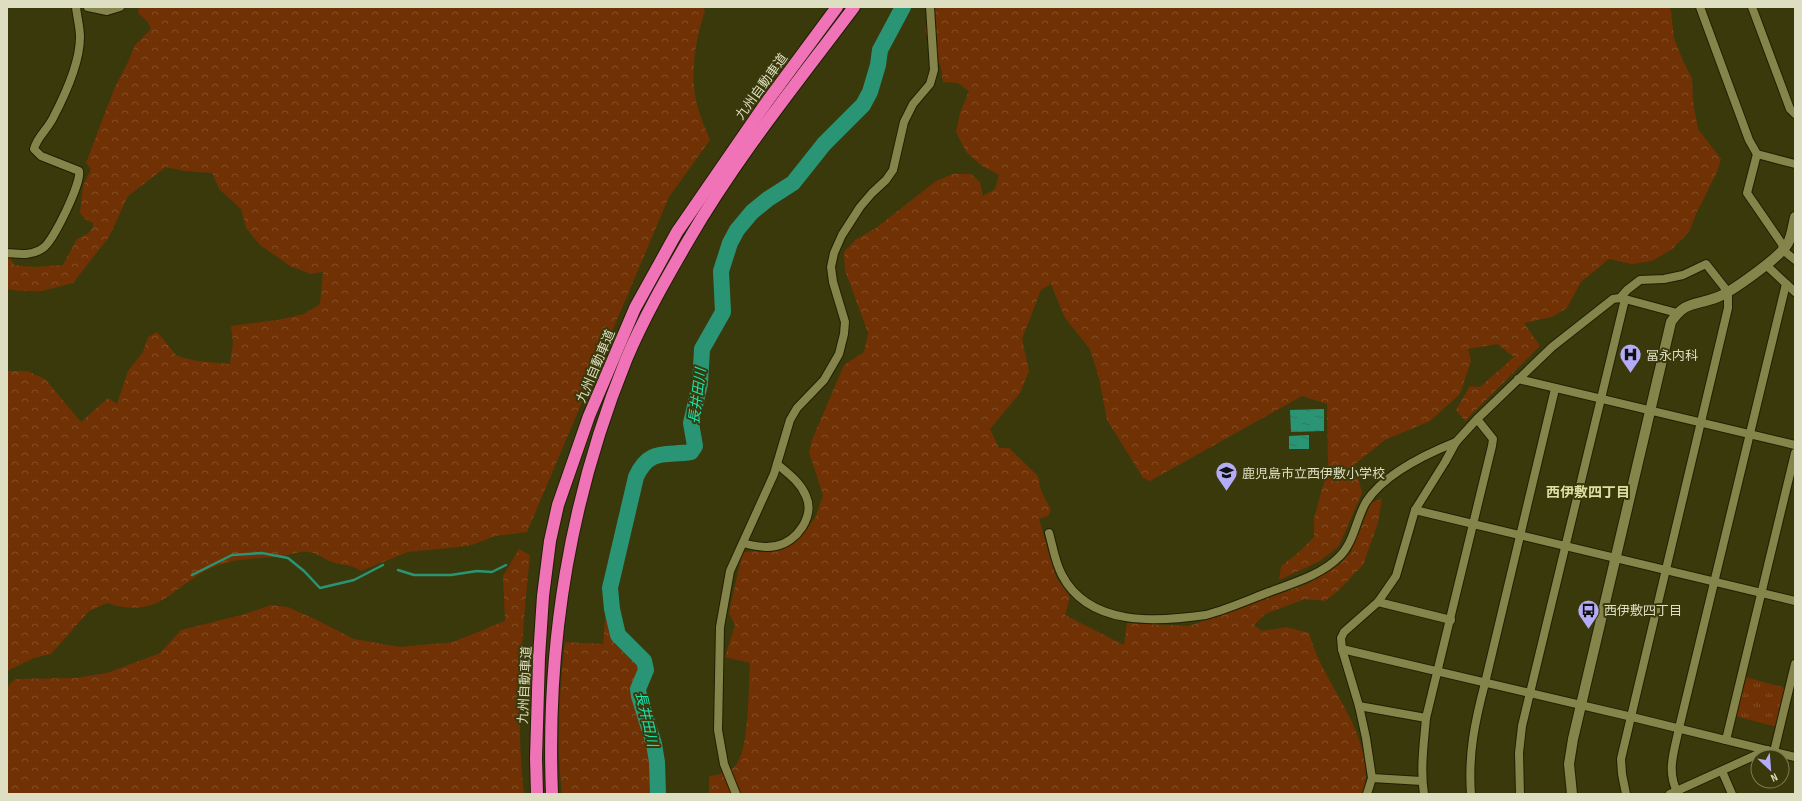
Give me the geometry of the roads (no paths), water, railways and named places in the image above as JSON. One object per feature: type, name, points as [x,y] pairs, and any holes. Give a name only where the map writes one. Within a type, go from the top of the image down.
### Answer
[{"type":"highway","name":"九州自動車道","points":[[537,794],[536,758],[539,657],[543,596],[550,541],[558,505],[589,416],[635,308],[677,232],[766,102],[837,7]]},
{"type":"highway","name":"九州自動車道","points":[[552,794],[551,710],[560,605],[572,535],[584,483],[626,360],[646,318],[689,240],[720,191],[777,110],[854,7]]},
{"type":"street","points":[[7,253],[26,254],[45,247],[67,211],[79,177],[79,171],[41,156],[34,149],[38,137],[45,132],[53,119],[74,68],[80,37],[76,7]]},
{"type":"street","points":[[88,7],[107,11],[120,7]]},
{"type":"street","points":[[736,794],[724,764],[719,745],[718,730],[719,647],[723,609],[730,571],[777,464],[790,420],[797,408],[824,380],[839,354],[844,334],[845,322],[833,282],[831,267],[834,252],[842,235],[860,207],[872,192],[886,180],[893,170],[904,122],[913,104],[930,84],[934,70],[930,7]]},
{"type":"street","points":[[1700,7],[1750,140],[1757,154],[1747,193],[1782,244],[1783,250],[1795,260]]},
{"type":"street","points":[[1752,7],[1790,109],[1795,114]]},
{"type":"street","points":[[1757,154],[1795,164]]},
{"type":"street","points":[[1572,794],[1569,764],[1580,705],[1671,322],[1677,313],[1688,305],[1718,297],[1728,292],[1766,265],[1788,244],[1795,216]]},
{"type":"street","points":[[1520,794],[1519,753],[1522,726],[1601,399],[1623,298],[1627,290],[1640,280],[1664,279],[1683,275],[1706,264],[1728,292],[1728,308],[1621,759],[1626,794]]},
{"type":"street","points":[[1766,265],[1795,292]]},
{"type":"street","points":[[1750,759],[1675,793],[1671,777],[1671,767],[1679,728],[1786,284]]},
{"type":"street","points":[[1367,794],[1372,778],[1366,738],[1359,706],[1342,649],[1342,638],[1344,632],[1378,602],[1396,576],[1415,510],[1456,442],[1477,419],[1552,347],[1613,299],[1623,298],[1677,313]]},
{"type":"street","points":[[1518,379],[1795,445]]},
{"type":"street","points":[[1472,794],[1470,773],[1474,722],[1485,683],[1555,389]]},
{"type":"street","points":[[1424,794],[1422,781],[1426,718],[1451,620],[1493,439],[1477,419]]},
{"type":"street","points":[[1050,533],[1056,562],[1066,583],[1086,602],[1097,608],[1110,614],[1128,618],[1189,618],[1206,616],[1306,578],[1331,564],[1346,549],[1358,519],[1367,502],[1379,487],[1392,476],[1427,454],[1456,442]]},
{"type":"street","points":[[1726,740],[1763,593],[1795,453]]},
{"type":"street","points":[[743,543],[753,546],[777,546],[795,536],[803,527],[808,507],[807,497],[797,480],[777,464]]},
{"type":"street","points":[[1415,510],[1795,601]]},
{"type":"street","points":[[1378,602],[1451,620]]},
{"type":"street","points":[[1342,649],[1679,728],[1762,749]]},
{"type":"street","points":[[1771,749],[1795,664]]},
{"type":"street","points":[[1359,706],[1426,718]]},
{"type":"street","points":[[1722,771],[1732,794]]},
{"type":"street","points":[[1372,778],[1422,781]]},
{"type":"water","points":[[1324,409],[1324,431],[1291,432],[1290,410]]},
{"type":"water","points":[[1309,435],[1309,449],[1289,449],[1289,436]]},
{"type":"waterway","name":"長井田川","points":[[658,794],[657,762],[654,744],[638,689],[646,670],[644,661],[618,635],[612,609],[610,588],[636,477],[646,461],[652,457],[691,452],[695,446],[691,423],[700,384],[702,349],[723,312],[721,271],[730,243],[737,230],[752,212],[768,199],[793,183],[824,144],[863,105],[870,92],[878,65],[880,50],[903,7]]},
{"type":"waterway","points":[[192,575],[232,555],[262,553],[288,558],[304,571],[320,588],[354,580],[383,565]]},
{"type":"waterway","points":[[398,570],[414,575],[451,575],[477,571],[492,572],[506,565]]},
{"type":"place","name":"冨永内科","points":[[1630,374]]},
{"type":"place","name":"鹿児島市立西伊敷小学校","points":[[1227,492]]},
{"type":"place","name":"西伊敷四丁目","points":[[1589,630]]},
{"type":"district","name":"西伊敷四丁目","points":[[1588,492]]}]
